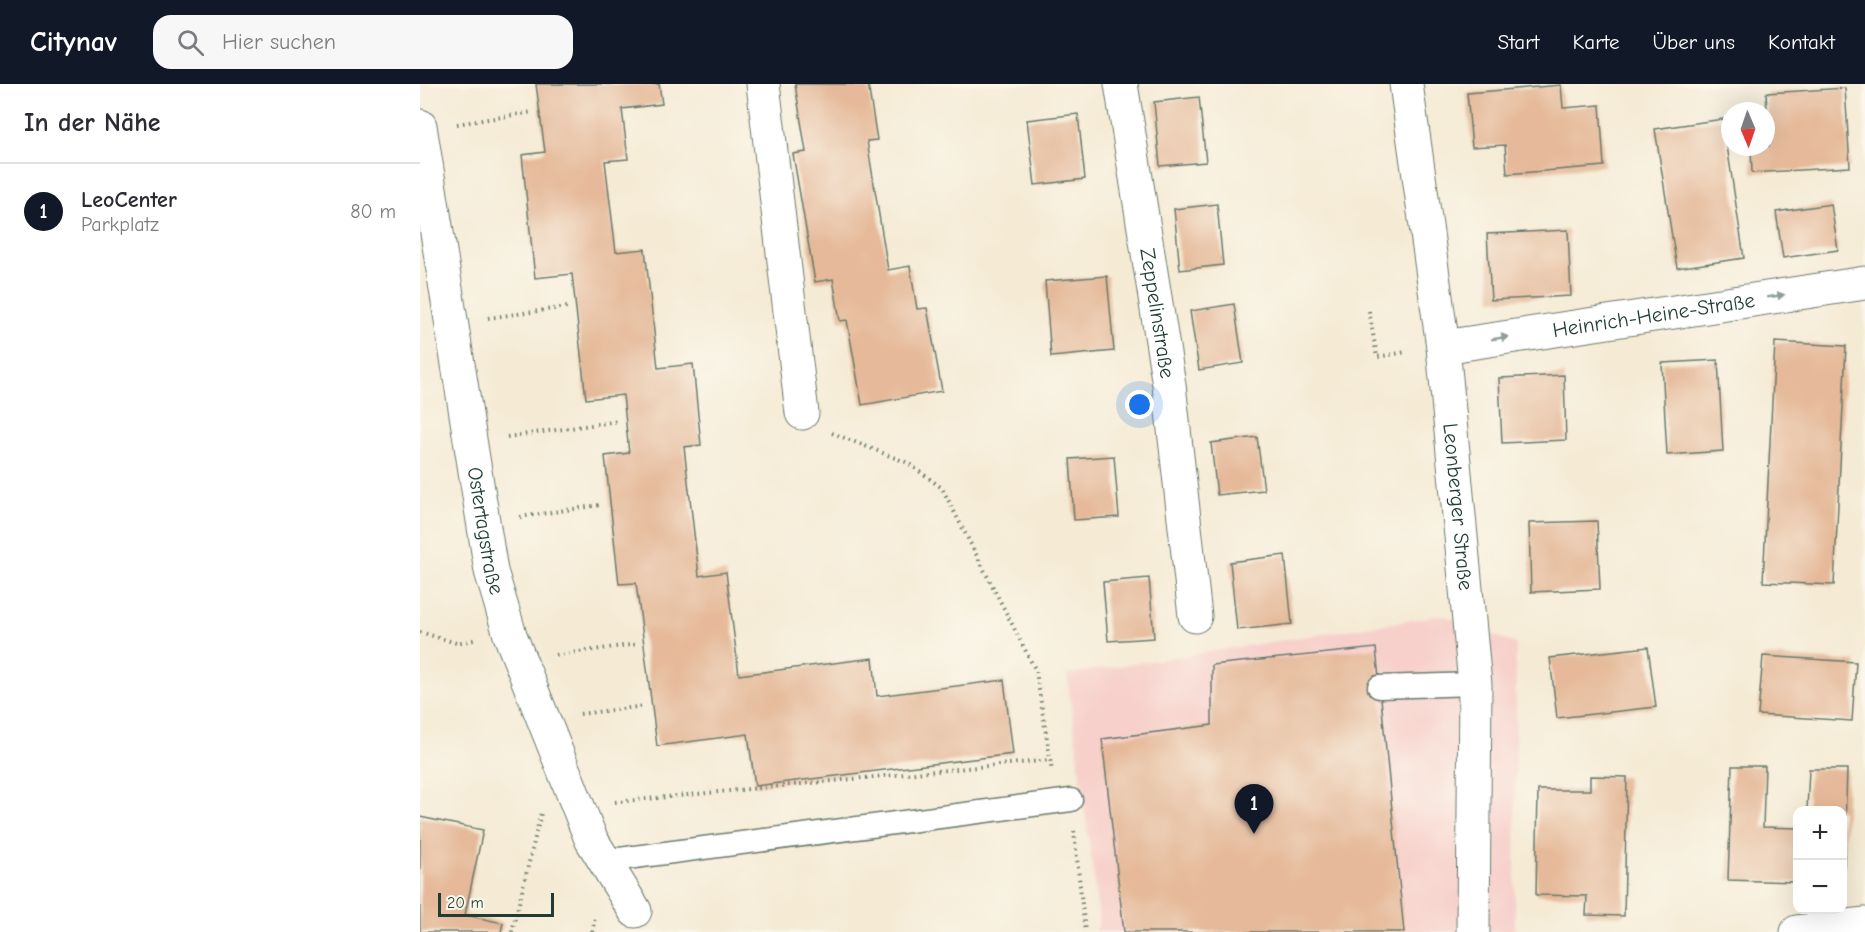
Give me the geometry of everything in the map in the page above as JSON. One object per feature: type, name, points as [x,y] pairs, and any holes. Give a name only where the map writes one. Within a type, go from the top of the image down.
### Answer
[{"type":"street","points":[[764,84],[802,413]]},
{"type":"street","name":"Zeppelinstraße","points":[[1121,84],[1169,385],[1195,616]]},
{"type":"street","name":"Leonberger Straße","points":[[1406,84],[1443,347],[1475,684],[1473,932]]},
{"type":"street","name":"Ostertagstraße","points":[[420,127],[491,571],[515,648],[591,839],[635,910]]},
{"type":"street","name":"Heinrich-Heine-Straße","points":[[1443,347],[1865,283]]},
{"type":"street","points":[[1797,932],[1865,924]]},
{"type":"lane","points":[[1379,687],[1475,684]]},
{"type":"lane","points":[[604,861],[1071,800]]},
{"type":"path","points":[[420,127],[532,112]]},
{"type":"path","points":[[452,324],[567,307]]},
{"type":"path","points":[[1369,311],[1377,357],[1443,347]]},
{"type":"path","points":[[802,413],[823,429],[908,463],[942,488],[1036,672],[1054,785],[1071,800],[1084,932]]},
{"type":"path","points":[[471,442],[619,421]]},
{"type":"path","points":[[484,523],[600,505]]},
{"type":"path","points":[[420,632],[456,643],[515,648],[638,644]]},
{"type":"path","points":[[544,719],[645,706]]},
{"type":"path","points":[[577,806],[1050,760]]},
{"type":"path","points":[[512,932],[542,809]]},
{"type":"shaded area","points":[[1443,615],[1516,644],[1515,932],[1096,932],[1099,919],[1067,674]]},
{"type":"building","points":[[536,84],[659,84],[662,104],[622,109],[628,159],[605,161],[616,252],[645,249],[658,368],[693,364],[701,445],[684,447],[699,576],[726,572],[739,675],[873,658],[877,696],[1004,680],[1013,754],[755,786],[748,734],[657,746],[636,583],[619,584],[605,456],[629,453],[623,395],[586,399],[572,274],[535,278],[522,155],[545,152]]},
{"type":"building","points":[[795,84],[868,84],[877,140],[867,141],[888,270],[910,266],[917,309],[927,308],[942,391],[862,405],[847,320],[840,321],[833,279],[815,282],[793,154],[806,152]]},
{"type":"building","points":[[1561,85],[1563,108],[1600,105],[1604,166],[1507,174],[1505,145],[1472,147],[1467,93]]},
{"type":"building","points":[[1845,88],[1850,167],[1752,173],[1751,156],[1775,156],[1775,102],[1767,102],[1766,93]]},
{"type":"building","points":[[1199,97],[1206,162],[1160,166],[1154,102]]},
{"type":"building","points":[[1078,114],[1085,179],[1035,185],[1027,120]]},
{"type":"building","points":[[1721,119],[1721,156],[1729,156],[1744,258],[1677,268],[1655,129]]},
{"type":"building","points":[[1217,204],[1223,265],[1180,270],[1174,209]]},
{"type":"building","points":[[1831,204],[1838,250],[1783,258],[1776,212]]},
{"type":"building","points":[[1568,230],[1571,296],[1491,300],[1487,234]]},
{"type":"building","points":[[1107,276],[1114,351],[1051,357],[1045,281]]},
{"type":"building","points":[[1234,304],[1243,363],[1199,370],[1190,311]]},
{"type":"building","points":[[1775,342],[1846,346],[1834,585],[1763,582]]},
{"type":"building","points":[[1718,360],[1723,451],[1667,455],[1662,363]]},
{"type":"building","points":[[1564,375],[1566,440],[1502,443],[1499,378]]},
{"type":"building","points":[[1257,437],[1264,490],[1217,495],[1211,443]]},
{"type":"building","points":[[1114,456],[1119,517],[1074,520],[1070,459]]},
{"type":"building","points":[[1597,521],[1600,589],[1531,592],[1529,523]]},
{"type":"building","points":[[1285,555],[1292,624],[1237,630],[1230,562]]},
{"type":"building","points":[[1149,578],[1154,638],[1108,641],[1103,582]]},
{"type":"building","points":[[1648,647],[1656,707],[1557,718],[1550,658]]},
{"type":"building","points":[[1376,648],[1404,932],[1124,932],[1102,739],[1212,725],[1212,665]]},
{"type":"building","points":[[1763,656],[1856,662],[1852,721],[1758,715]]},
{"type":"building","points":[[1732,766],[1765,766],[1763,827],[1793,828],[1793,882],[1728,880]]},
{"type":"building","points":[[1809,769],[1847,769],[1846,806],[1807,806]]},
{"type":"building","points":[[1590,776],[1627,777],[1624,916],[1586,915],[1587,896],[1536,895],[1538,790],[1590,790]]},
{"type":"building","points":[[420,817],[483,830],[465,915],[503,923],[501,932],[420,932]]},
{"type":"place","name":"LeoCenter","points":[[1254,834]]}]
